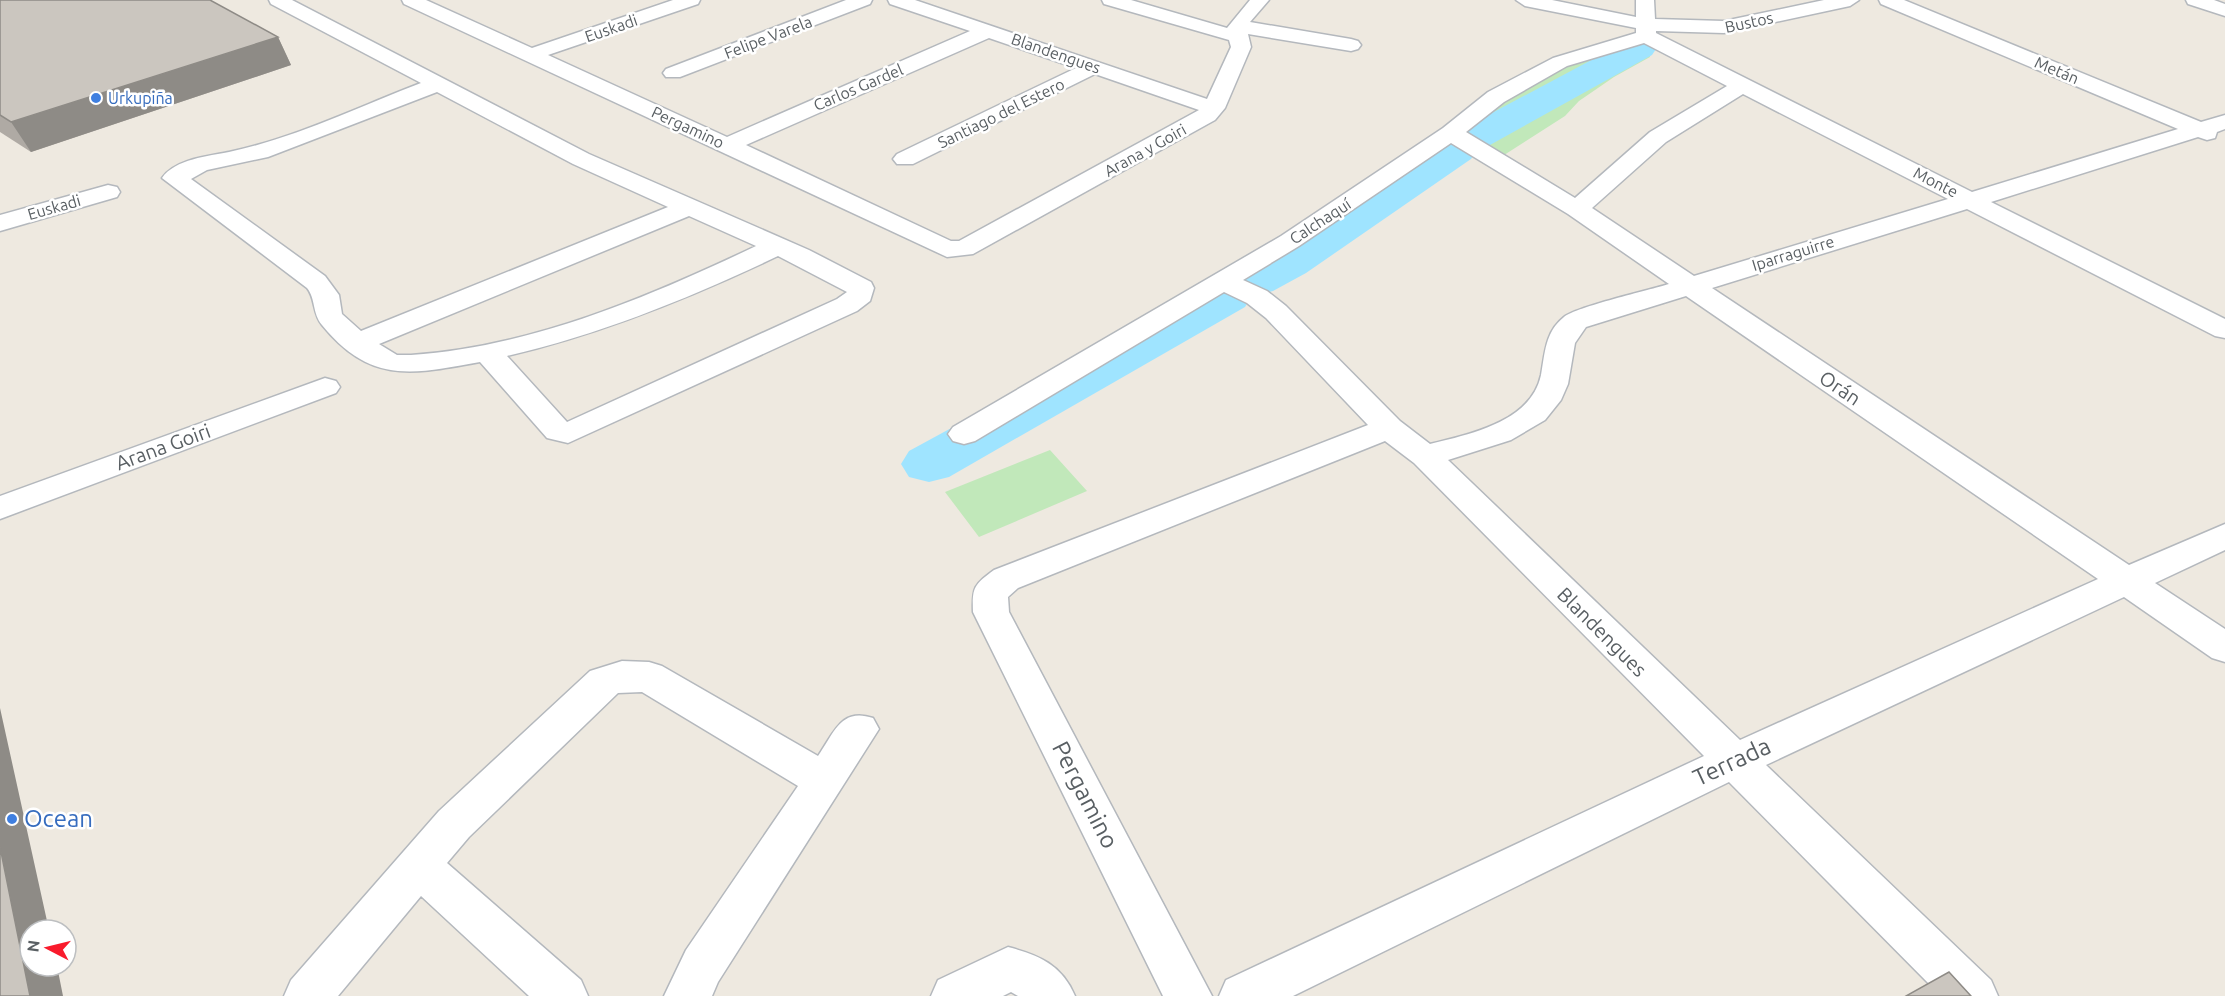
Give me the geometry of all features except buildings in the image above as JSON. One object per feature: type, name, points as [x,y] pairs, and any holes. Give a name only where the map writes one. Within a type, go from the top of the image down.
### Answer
[{"type":"street","points":[[278,0],[581,159],[777,246],[861,288],[860,295],[847,305],[568,433],[558,430],[489,353]]},
{"type":"street","name":"Pergamino","points":[[411,0],[719,141],[947,249],[964,249]]},
{"type":"street","name":"Euskadi","points":[[530,55],[691,0]]},
{"type":"street","name":"Felipe Varela","points":[[673,73],[863,0]]},
{"type":"street","name":"Blandengues","points":[[897,0],[982,27],[1214,108]]},
{"type":"street","points":[[1111,0],[1219,33],[1236,31],[1351,45]]},
{"type":"street","points":[[1236,31],[1260,0]]},
{"type":"street","points":[[1525,0],[1646,20]]},
{"type":"street","name":"Bustos","points":[[1646,20],[1695,29],[1724,27],[1850,0]]},
{"type":"street","name":"Metán","points":[[1888,0],[2225,141]]},
{"type":"street","points":[[2195,0],[2225,10]]},
{"type":"street","name":"Monte","points":[[1646,20],[1743,84],[2225,330]]},
{"type":"street","name":"Calchaquí","points":[[964,434],[1290,241],[1451,133],[1496,98],[1531,76],[1646,20]]},
{"type":"street","name":"Carlos Gardel","points":[[719,141],[982,27]]},
{"type":"street","points":[[1214,108],[1241,47],[1236,31]]},
{"type":"street","name":"Santiago del Estero","points":[[905,159],[1096,66]]},
{"type":"street","points":[[438,84],[260,153],[200,165],[174,178],[316,282],[326,297],[326,308],[330,317],[359,342],[388,362],[411,364],[489,353],[624,311],[730,269],[777,246]]},
{"type":"street","points":[[1577,209],[1658,137],[1743,84]]},
{"type":"street","name":"Arana y Goiri","points":[[964,249],[1207,115],[1214,108]]},
{"type":"street","name":"Iparraguirre","points":[[1425,456],[1485,438],[1539,411],[1553,386],[1559,340],[1576,321],[2225,122]]},
{"type":"street","name":"Orán","points":[[1451,133],[1577,209],[2225,648]]},
{"type":"street","name":"Euskadi","points":[[0,223],[108,192]]},
{"type":"street","points":[[359,342],[689,207]]},
{"type":"street","name":"Blandengues","points":[[1222,281],[1257,297],[1276,312],[1389,428],[1425,456],[1974,996]]},
{"type":"street","name":"Arana Goiri","points":[[0,508],[325,387]]},
{"type":"street","name":"Pergamino","points":[[1188,996],[991,612],[990,592],[1006,579],[1389,428]]},
{"type":"street","name":"Terrada","points":[[1243,996],[1734,761],[2225,536]]},
{"type":"street","points":[[308,996],[454,824],[604,682],[622,676],[649,677],[825,781]]},
{"type":"street","points":[[688,996],[702,966],[859,729]]},
{"type":"street","points":[[419,866],[564,996]]},
{"type":"street","points":[[955,996],[1008,969],[1030,975],[1052,996]]},
{"type":"green space","points":[[1637,44],[1651,46],[1650,57],[1614,77],[1579,101],[1565,116],[1501,157],[1467,136],[1471,128],[1539,77],[1582,60]]},
{"type":"green space","points":[[1050,450],[1087,491],[979,537],[945,492]]},
{"type":"waterway","points":[[1476,137],[1640,48],[1643,43]]},
{"type":"waterway","points":[[1257,281],[1290,263],[1457,151]]},
{"type":"waterway","points":[[929,464],[1228,297]]},
{"type":"place","name":"Urkupiña","points":[[96,98]]},
{"type":"place","name":"Ocean","points":[[12,819]]}]
